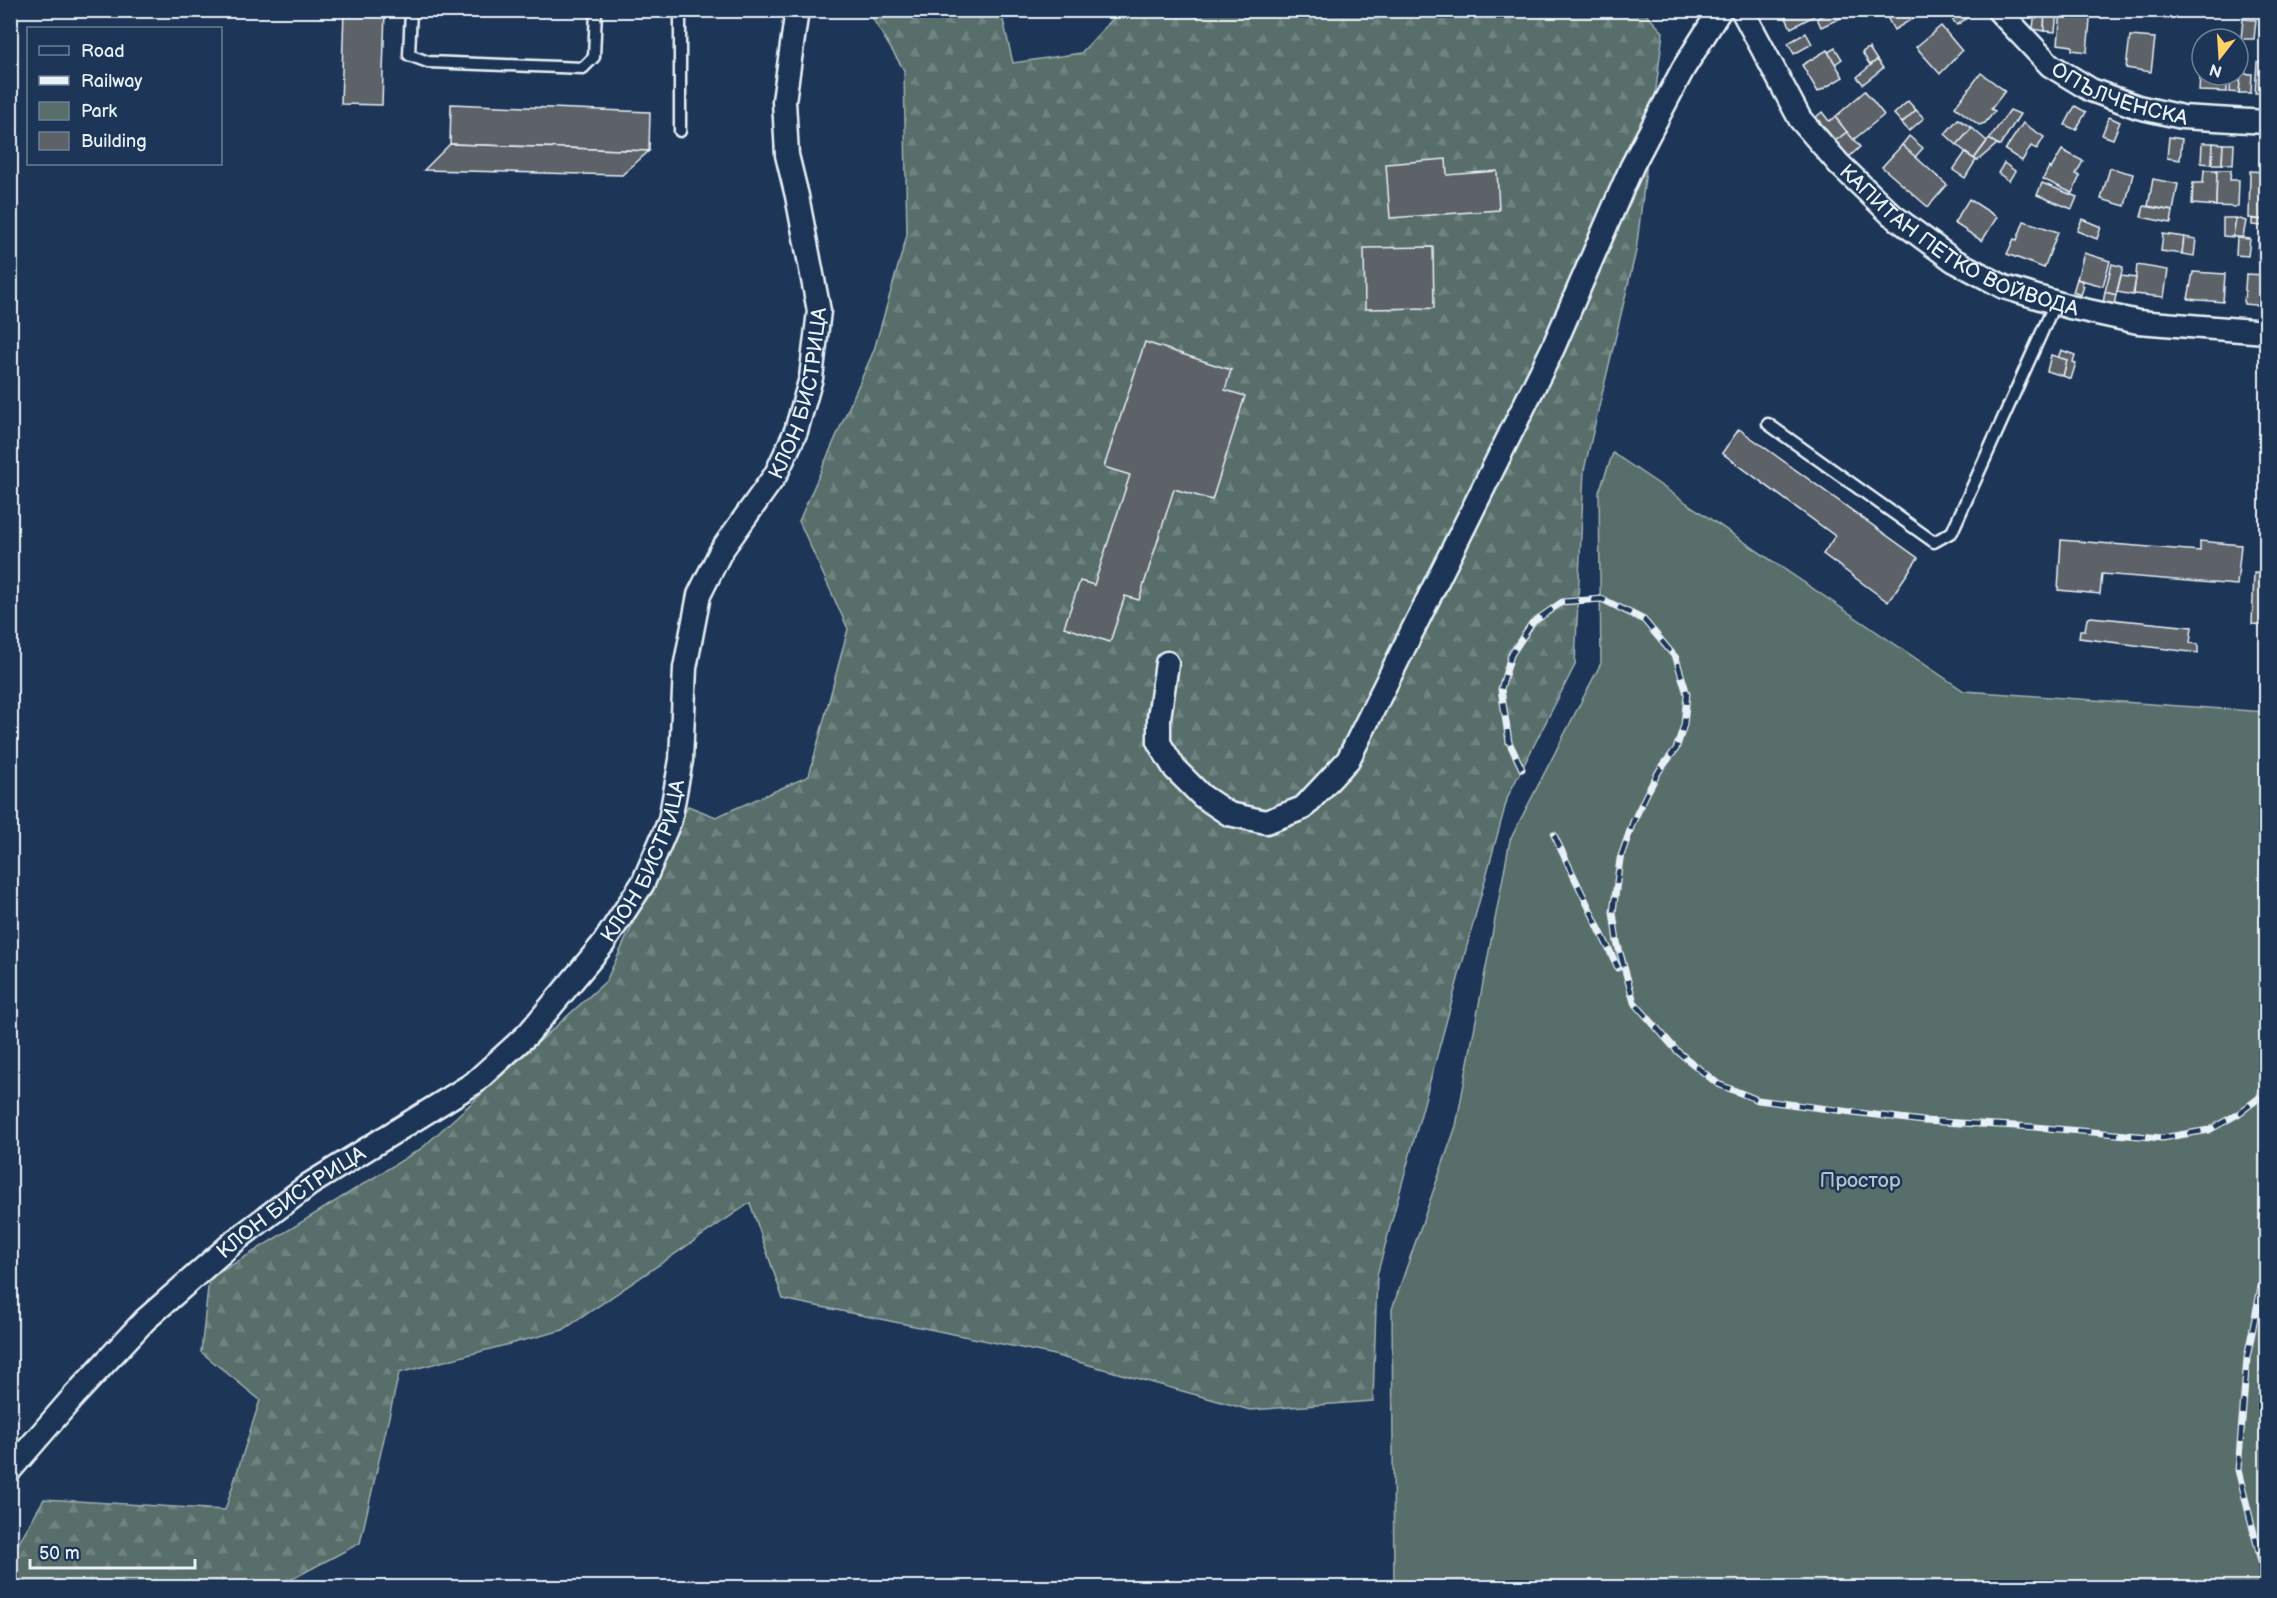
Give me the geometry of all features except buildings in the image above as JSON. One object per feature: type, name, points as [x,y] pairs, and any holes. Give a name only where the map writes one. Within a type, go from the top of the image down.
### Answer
[{"type":"street","name":"КЛОН БИСТРИЦА","points":[[10,1470],[74,1396],[145,1320],[236,1240],[310,1184],[474,1083],[528,1035],[603,944],[643,883],[670,820],[681,760],[685,668],[699,595],[721,551],[776,474],[796,431],[811,378],[819,311],[787,155],[784,101],[797,10]]},
{"type":"street","points":[[1167,663],[1159,718],[1159,743],[1175,769],[1202,796],[1229,814],[1266,822],[1303,808],[1348,760],[1553,348],[1632,166],[1683,69],[1720,10]]},
{"type":"street","name":"КАПИТАН ПЕТКО ВОЙВОДА","points":[[1742,10],[1800,119],[1839,164],[1892,215],[1963,265],[2004,287],[2055,303],[2138,322],[2266,332]]},
{"type":"street","name":"ОПЪЛЧЕНСКА","points":[[1998,10],[2050,65],[2091,90],[2138,107],[2182,117],[2266,122]]},
{"type":"lane","points":[[411,10],[409,55],[428,62],[583,68],[594,57],[596,10]]},
{"type":"lane","points":[[680,10],[680,130]]},
{"type":"lane","points":[[1768,424],[1934,542],[1952,532],[2055,303]]},
{"type":"green space","points":[[868,11],[1001,11],[1013,63],[1081,53],[1120,11],[1643,11],[1663,32],[1636,251],[1584,470],[1575,665],[1508,796],[1377,1275],[1373,1401],[1250,1410],[1050,1354],[783,1299],[750,1203],[563,1330],[399,1373],[360,1543],[277,1587],[11,1588],[11,1556],[44,1499],[225,1510],[260,1400],[201,1352],[209,1279],[422,1148],[606,981],[688,806],[716,817],[809,776],[848,629],[799,521],[874,350],[907,235],[904,70]]},
{"type":"green space","name":"Простор","points":[[1613,453],[1964,691],[2266,712],[2266,1587],[1394,1587],[1392,1309],[1456,1126],[1510,840],[1601,663],[1599,492]]},
{"type":"railway","points":[[1522,769],[1509,742],[1501,689],[1511,655],[1532,623],[1562,602],[1602,599],[1644,620],[1676,658],[1687,694],[1684,725],[1676,749],[1659,771],[1646,795],[1633,822],[1620,859],[1613,912],[1617,942],[1634,1002],[1677,1051],[1718,1084],[1758,1100],[1923,1121],[2034,1127],[2162,1138],[2209,1130],[2238,1114],[2259,1098],[2266,1084]]},
{"type":"railway","points":[[1554,835],[1618,968]]},
{"type":"railway","points":[[2266,1262],[2247,1358],[2238,1470],[2261,1561],[2266,1569]]}]
